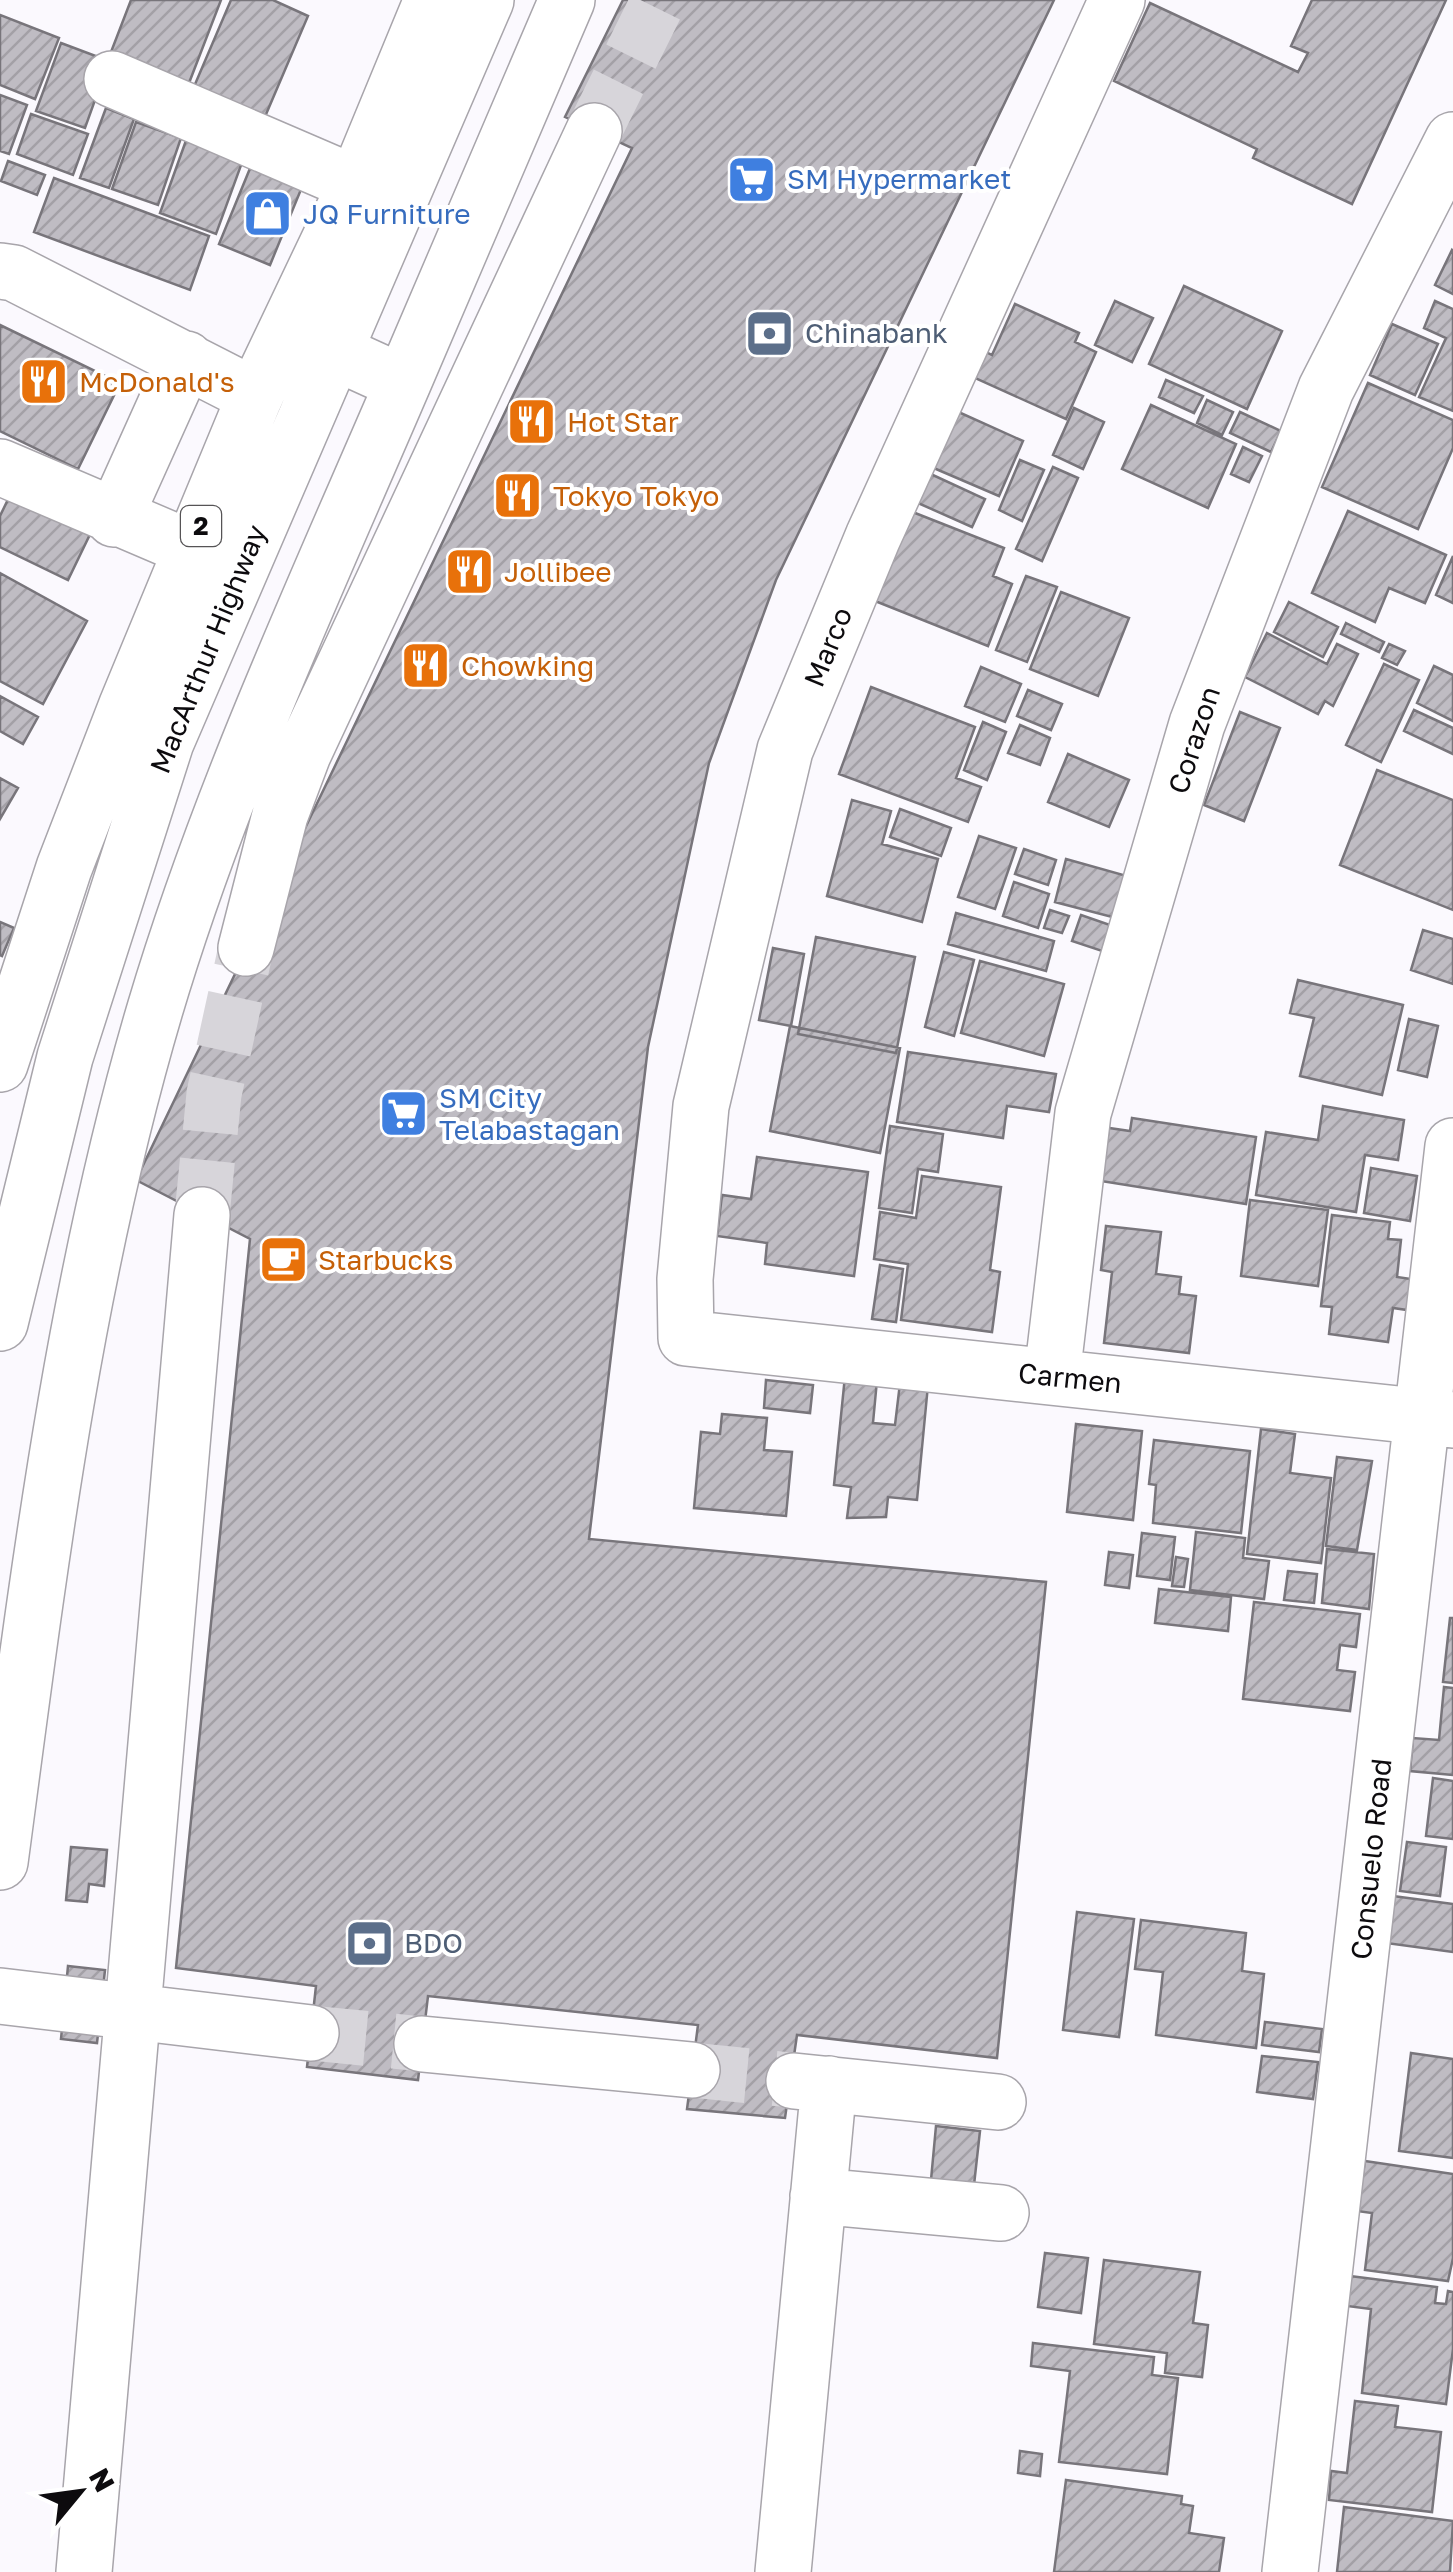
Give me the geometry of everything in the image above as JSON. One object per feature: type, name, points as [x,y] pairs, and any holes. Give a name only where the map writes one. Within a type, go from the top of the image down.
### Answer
[{"type":"main road","name":"MacArthur Highway","points":[[0,1323],[65,1057],[166,742],[309,340],[356,184],[432,0]]},
{"type":"main road","name":"MacArthur Highway","points":[[0,1064],[64,868],[255,396],[309,340],[486,0]]},
{"type":"main road","points":[[0,1862],[19,1572],[126,1114],[156,1006],[254,730],[567,0]]},
{"type":"main road","name":"Marco","points":[[686,1338],[685,1279],[701,1106],[786,750],[873,537],[1118,0]]},
{"type":"main road","points":[[112,79],[356,184]]},
{"type":"main road","points":[[246,948],[280,816],[303,754],[594,131]]},
{"type":"main road","name":"Corazon","points":[[1052,1376],[1083,1113],[1196,724],[1326,390],[1453,140]]},
{"type":"main road","points":[[0,271],[14,273],[255,396]]},
{"type":"main road","points":[[309,340],[403,383]]},
{"type":"main road","points":[[114,519],[186,359]]},
{"type":"main road","points":[[0,467],[114,519],[192,549]]},
{"type":"main road","points":[[254,730],[303,754]]},
{"type":"main road","points":[[64,868],[76,893],[86,901],[100,903],[120,889]]},
{"type":"main road","name":"Consuelo Road","points":[[1290,2572],[1437,1418],[1453,1146]]},
{"type":"main road","points":[[84,2572],[202,1215]]},
{"type":"main road","name":"Carmen","points":[[686,1338],[1437,1418]]},
{"type":"main road","points":[[0,1996],[311,2033]]},
{"type":"main road","points":[[422,2044],[692,2070]]},
{"type":"main road","points":[[783,2572],[818,2196],[810,2082],[998,2102]]},
{"type":"main road","points":[[818,2196],[1001,2213]]},
{"type":"building","points":[[131,0],[221,0],[189,83],[111,52]]},
{"type":"building","points":[[231,0],[273,0],[308,16],[261,126],[190,96]]},
{"type":"building","name":"SM City Telabastagan","points":[[623,0],[1054,0],[776,580],[709,763],[648,1047],[589,1539],[1046,1582],[997,2058],[797,2035],[785,2118],[687,2109],[698,2025],[428,1996],[418,2080],[307,2067],[316,1986],[176,1968],[250,1239],[136,1180],[632,148],[565,117]]},
{"type":"building","points":[[1312,0],[1446,0],[1352,204],[1253,158],[1257,149],[1114,81],[1150,3],[1298,72],[1308,53],[1291,46]]},
{"type":"building","points":[[0,15],[59,38],[35,99],[0,85]]},
{"type":"building","points":[[61,43],[109,61],[85,128],[36,111]]},
{"type":"building","points":[[0,95],[27,105],[9,154],[0,151]]},
{"type":"building","points":[[106,108],[134,119],[109,188],[80,178]]},
{"type":"building","points":[[31,114],[88,134],[73,175],[17,154]]},
{"type":"building","points":[[136,122],[181,138],[158,205],[112,189]]},
{"type":"building","points":[[188,135],[244,157],[216,234],[160,213]]},
{"type":"building","points":[[8,161],[45,175],[37,195],[1,181]]},
{"type":"building","points":[[251,166],[302,187],[270,265],[219,244]]},
{"type":"building","points":[[54,178],[209,236],[190,290],[34,232]]},
{"type":"building","points":[[1453,251],[1453,294],[1435,285]]},
{"type":"building","points":[[1184,286],[1282,331],[1247,409],[1149,364]]},
{"type":"building","points":[[1115,301],[1153,318],[1132,362],[1095,345]]},
{"type":"building","points":[[1435,301],[1453,309],[1453,411],[1419,397],[1446,338],[1424,328]]},
{"type":"building","points":[[1015,304],[1079,333],[1075,342],[1096,352],[1066,419],[966,374],[978,348],[992,355]]},
{"type":"building","points":[[1392,324],[1438,344],[1415,395],[1370,375]]},
{"type":"building","points":[[0,325],[120,383],[78,469],[0,431]]},
{"type":"building","points":[[1166,380],[1203,396],[1194,413],[1159,397]]},
{"type":"building","points":[[1368,383],[1453,420],[1453,448],[1418,529],[1322,487]]},
{"type":"building","points":[[1207,400],[1233,412],[1222,435],[1197,423]]},
{"type":"building","points":[[1151,405],[1236,444],[1208,508],[1122,469]]},
{"type":"building","points":[[1074,408],[1104,422],[1083,469],[1053,455]]},
{"type":"building","points":[[954,410],[1023,441],[999,496],[929,466]]},
{"type":"building","points":[[1240,412],[1281,431],[1271,452],[1230,433]]},
{"type":"building","points":[[1243,447],[1262,456],[1249,482],[1231,474]]},
{"type":"building","points":[[1020,460],[1044,470],[1022,521],[999,510]]},
{"type":"building","points":[[1053,467],[1078,478],[1042,561],[1016,549]]},
{"type":"building","points":[[922,470],[985,499],[972,527],[909,499]]},
{"type":"building","points":[[14,487],[94,526],[68,580],[0,547],[0,516]]},
{"type":"building","points":[[910,511],[1004,548],[993,576],[1012,584],[988,646],[875,601]]},
{"type":"building","points":[[1348,511],[1446,555],[1425,603],[1389,588],[1375,622],[1312,593]]},
{"type":"building","points":[[1453,556],[1453,603],[1436,595]]},
{"type":"building","points":[[0,573],[87,621],[43,704],[0,681]]},
{"type":"building","points":[[1026,576],[1057,587],[1027,662],[996,650]]},
{"type":"building","points":[[1061,592],[1129,618],[1098,696],[1030,669]]},
{"type":"building","points":[[1289,602],[1338,627],[1323,657],[1274,632]]},
{"type":"building","points":[[1346,623],[1384,642],[1379,652],[1341,634]]},
{"type":"building","points":[[1267,633],[1327,664],[1337,644],[1358,654],[1333,706],[1325,701],[1318,714],[1245,677]]},
{"type":"building","points":[[1389,644],[1405,651],[1397,665],[1382,658]]},
{"type":"building","points":[[1384,664],[1419,680],[1381,762],[1346,745]]},
{"type":"building","points":[[1434,666],[1453,675],[1453,721],[1417,703]]},
{"type":"building","points":[[981,667],[1021,684],[1005,722],[965,706]]},
{"type":"building","points":[[871,687],[975,727],[956,778],[981,787],[968,822],[839,774]]},
{"type":"building","points":[[1028,690],[1062,704],[1051,730],[1017,716]]},
{"type":"building","points":[[0,696],[38,717],[23,744],[0,731]]},
{"type":"building","points":[[1414,710],[1453,728],[1453,754],[1404,731]]},
{"type":"building","points":[[1240,712],[1280,728],[1244,821],[1204,805]]},
{"type":"building","points":[[983,722],[1006,732],[987,780],[964,770]]},
{"type":"building","points":[[1020,725],[1050,738],[1040,765],[1008,753]]},
{"type":"building","points":[[1068,754],[1129,780],[1109,827],[1048,802]]},
{"type":"building","points":[[1377,770],[1453,800],[1453,910],[1340,865]]},
{"type":"building","points":[[0,778],[18,788],[0,819]]},
{"type":"building","points":[[852,800],[891,811],[882,844],[938,859],[922,922],[827,896]]},
{"type":"building","points":[[900,809],[951,828],[941,856],[890,837]]},
{"type":"building","points":[[979,836],[1016,848],[995,909],[958,897]]},
{"type":"building","points":[[1024,849],[1056,860],[1048,885],[1015,874]]},
{"type":"building","points":[[1066,859],[1127,876],[1116,918],[1055,902]]},
{"type":"building","points":[[1014,882],[1049,894],[1038,928],[1003,916]]},
{"type":"building","points":[[1050,910],[1069,916],[1062,933],[1044,928]]},
{"type":"building","points":[[956,913],[1054,941],[1046,971],[948,944]]},
{"type":"building","points":[[1081,915],[1110,925],[1102,951],[1072,941]]},
{"type":"building","points":[[0,922],[14,928],[2,956],[0,955]]},
{"type":"building","points":[[1423,930],[1453,939],[1453,984],[1411,970]]},
{"type":"building","points":[[816,937],[915,957],[896,1053],[798,1034]]},
{"type":"building","points":[[773,948],[804,954],[791,1026],[759,1020]]},
{"type":"building","points":[[944,952],[974,960],[954,1036],[925,1027]]},
{"type":"building","points":[[980,961],[1064,984],[1044,1056],[961,1033]]},
{"type":"building","points":[[1298,980],[1403,1005],[1382,1095],[1300,1076],[1314,1018],[1290,1013]]},
{"type":"building","points":[[1409,1019],[1438,1026],[1427,1077],[1398,1070]]},
{"type":"building","points":[[790,1026],[900,1048],[880,1153],[770,1131]]},
{"type":"building","points":[[908,1052],[1056,1074],[1049,1112],[1007,1106],[1003,1138],[897,1122]]},
{"type":"building","points":[[1323,1106],[1404,1120],[1398,1160],[1365,1155],[1356,1212],[1256,1195],[1266,1132],[1318,1140]]},
{"type":"building","points":[[1132,1118],[1256,1137],[1246,1204],[1101,1181],[1109,1128],[1130,1131]]},
{"type":"building","points":[[890,1126],[943,1134],[938,1172],[918,1169],[912,1213],[879,1208]]},
{"type":"building","points":[[757,1157],[868,1172],[854,1276],[765,1264],[767,1243],[717,1236],[722,1195],[751,1199]]},
{"type":"building","points":[[1371,1168],[1417,1176],[1410,1221],[1364,1213]]},
{"type":"building","points":[[922,1176],[1001,1187],[990,1270],[1000,1272],[992,1332],[901,1320],[908,1264],[874,1259],[880,1212],[916,1218]]},
{"type":"building","points":[[1250,1200],[1328,1210],[1318,1286],[1241,1276]]},
{"type":"building","points":[[1332,1215],[1390,1222],[1388,1239],[1401,1240],[1397,1277],[1411,1279],[1407,1310],[1393,1308],[1388,1342],[1329,1334],[1332,1307],[1321,1306]]},
{"type":"building","points":[[1106,1226],[1161,1232],[1156,1274],[1181,1277],[1179,1294],[1196,1296],[1189,1353],[1104,1343],[1112,1272],[1101,1270]]},
{"type":"building","points":[[880,1265],[903,1269],[896,1322],[872,1319]]},
{"type":"building","points":[[845,1376],[877,1380],[873,1423],[895,1425],[900,1383],[928,1385],[917,1500],[888,1497],[886,1517],[847,1518],[851,1487],[834,1485]]},
{"type":"building","points":[[766,1380],[813,1385],[810,1413],[764,1408]]},
{"type":"building","points":[[722,1414],[767,1418],[764,1450],[792,1452],[786,1516],[694,1508],[701,1432],[720,1434]]},
{"type":"building","points":[[1076,1424],[1142,1431],[1133,1520],[1067,1512]]},
{"type":"building","points":[[1261,1429],[1295,1434],[1290,1473],[1331,1478],[1321,1563],[1247,1554]]},
{"type":"building","points":[[1154,1440],[1250,1451],[1241,1533],[1153,1523],[1156,1485],[1149,1484]]},
{"type":"building","points":[[1337,1457],[1372,1461],[1357,1550],[1326,1546]]},
{"type":"building","points":[[1196,1532],[1245,1538],[1243,1558],[1269,1561],[1264,1599],[1190,1590]]},
{"type":"building","points":[[1142,1533],[1175,1537],[1170,1580],[1137,1576]]},
{"type":"building","points":[[1327,1549],[1374,1554],[1369,1609],[1322,1603]]},
{"type":"building","points":[[1109,1552],[1133,1555],[1129,1588],[1105,1585]]},
{"type":"building","points":[[1176,1557],[1188,1559],[1184,1587],[1172,1586]]},
{"type":"building","points":[[1288,1571],[1317,1574],[1314,1603],[1284,1600]]},
{"type":"building","points":[[1159,1589],[1231,1597],[1228,1631],[1155,1623]]},
{"type":"building","points":[[1254,1602],[1360,1614],[1356,1647],[1340,1645],[1337,1670],[1355,1672],[1350,1711],[1243,1699]]},
{"type":"building","points":[[1453,1618],[1453,1683],[1443,1682]]},
{"type":"building","points":[[1444,1687],[1453,1688],[1453,1775],[1410,1771],[1413,1738],[1439,1740]]},
{"type":"building","points":[[1433,1778],[1453,1781],[1453,1839],[1426,1836]]},
{"type":"building","points":[[1407,1842],[1446,1847],[1440,1896],[1400,1891]]},
{"type":"building","points":[[71,1847],[107,1850],[104,1886],[89,1884],[87,1902],[66,1900]]},
{"type":"building","points":[[1393,1896],[1453,1904],[1453,1952],[1386,1943]]},
{"type":"building","points":[[1077,1912],[1134,1919],[1119,2037],[1063,2030]]},
{"type":"building","points":[[1141,1920],[1246,1933],[1242,1971],[1264,1974],[1256,2048],[1156,2035],[1163,1972],[1135,1969]]},
{"type":"building","points":[[68,1966],[105,1970],[97,2043],[61,2039]]},
{"type":"building","points":[[1265,2022],[1322,2029],[1319,2052],[1262,2045]]},
{"type":"building","points":[[1411,2053],[1453,2059],[1453,2158],[1399,2151]]},
{"type":"building","points":[[1262,2056],[1318,2062],[1313,2099],[1257,2092]]},
{"type":"building","points":[[936,2126],[980,2131],[974,2185],[931,2180]]},
{"type":"building","points":[[1365,2161],[1453,2174],[1453,2258],[1448,2281],[1365,2270],[1372,2213],[1357,2211]]},
{"type":"building","points":[[1045,2253],[1088,2258],[1081,2313],[1038,2307]]},
{"type":"building","points":[[1104,2260],[1200,2272],[1193,2323],[1208,2325],[1202,2377],[1165,2373],[1167,2353],[1094,2344]]},
{"type":"building","points":[[1350,2276],[1437,2287],[1435,2303],[1446,2304],[1448,2291],[1453,2292],[1453,2349],[1446,2404],[1362,2393],[1371,2309],[1347,2306]]},
{"type":"building","points":[[1033,2343],[1154,2357],[1152,2375],[1178,2378],[1167,2474],[1059,2462],[1070,2371],[1031,2366]]},
{"type":"building","points":[[1355,2401],[1398,2406],[1395,2427],[1441,2432],[1432,2512],[1329,2500],[1331,2471],[1347,2473]]},
{"type":"building","points":[[1020,2451],[1042,2454],[1040,2476],[1018,2473]]},
{"type":"building","points":[[1066,2480],[1182,2496],[1181,2504],[1193,2506],[1189,2533],[1224,2538],[1219,2572],[1054,2572]]},
{"type":"building","points":[[1344,2507],[1453,2521],[1450,2572],[1337,2572]]},
{"type":"tunnel","points":[[594,131],[659,0]]},
{"type":"tunnel","points":[[202,1215],[214,1094],[246,948]]},
{"type":"tunnel","points":[[311,2033],[422,2044]]},
{"type":"tunnel","points":[[692,2070],[791,2080]]},
{"type":"place","name":"SM Hypermarket","points":[[752,179]]},
{"type":"place","name":"JQ Furniture","points":[[268,214]]},
{"type":"place","name":"Chinabank","points":[[770,333]]},
{"type":"place","name":"McDonald's","points":[[44,382]]},
{"type":"place","name":"Hot Star","points":[[532,422]]},
{"type":"place","name":"Tokyo Tokyo","points":[[518,496]]},
{"type":"place","name":"Jollibee","points":[[469,572]]},
{"type":"place","name":"Chowking","points":[[426,666]]},
{"type":"place","name":"SM City Telabastagan","points":[[404,1114]]},
{"type":"place","name":"Starbucks","points":[[283,1260]]},
{"type":"place","name":"BDO","points":[[369,1943]]}]
